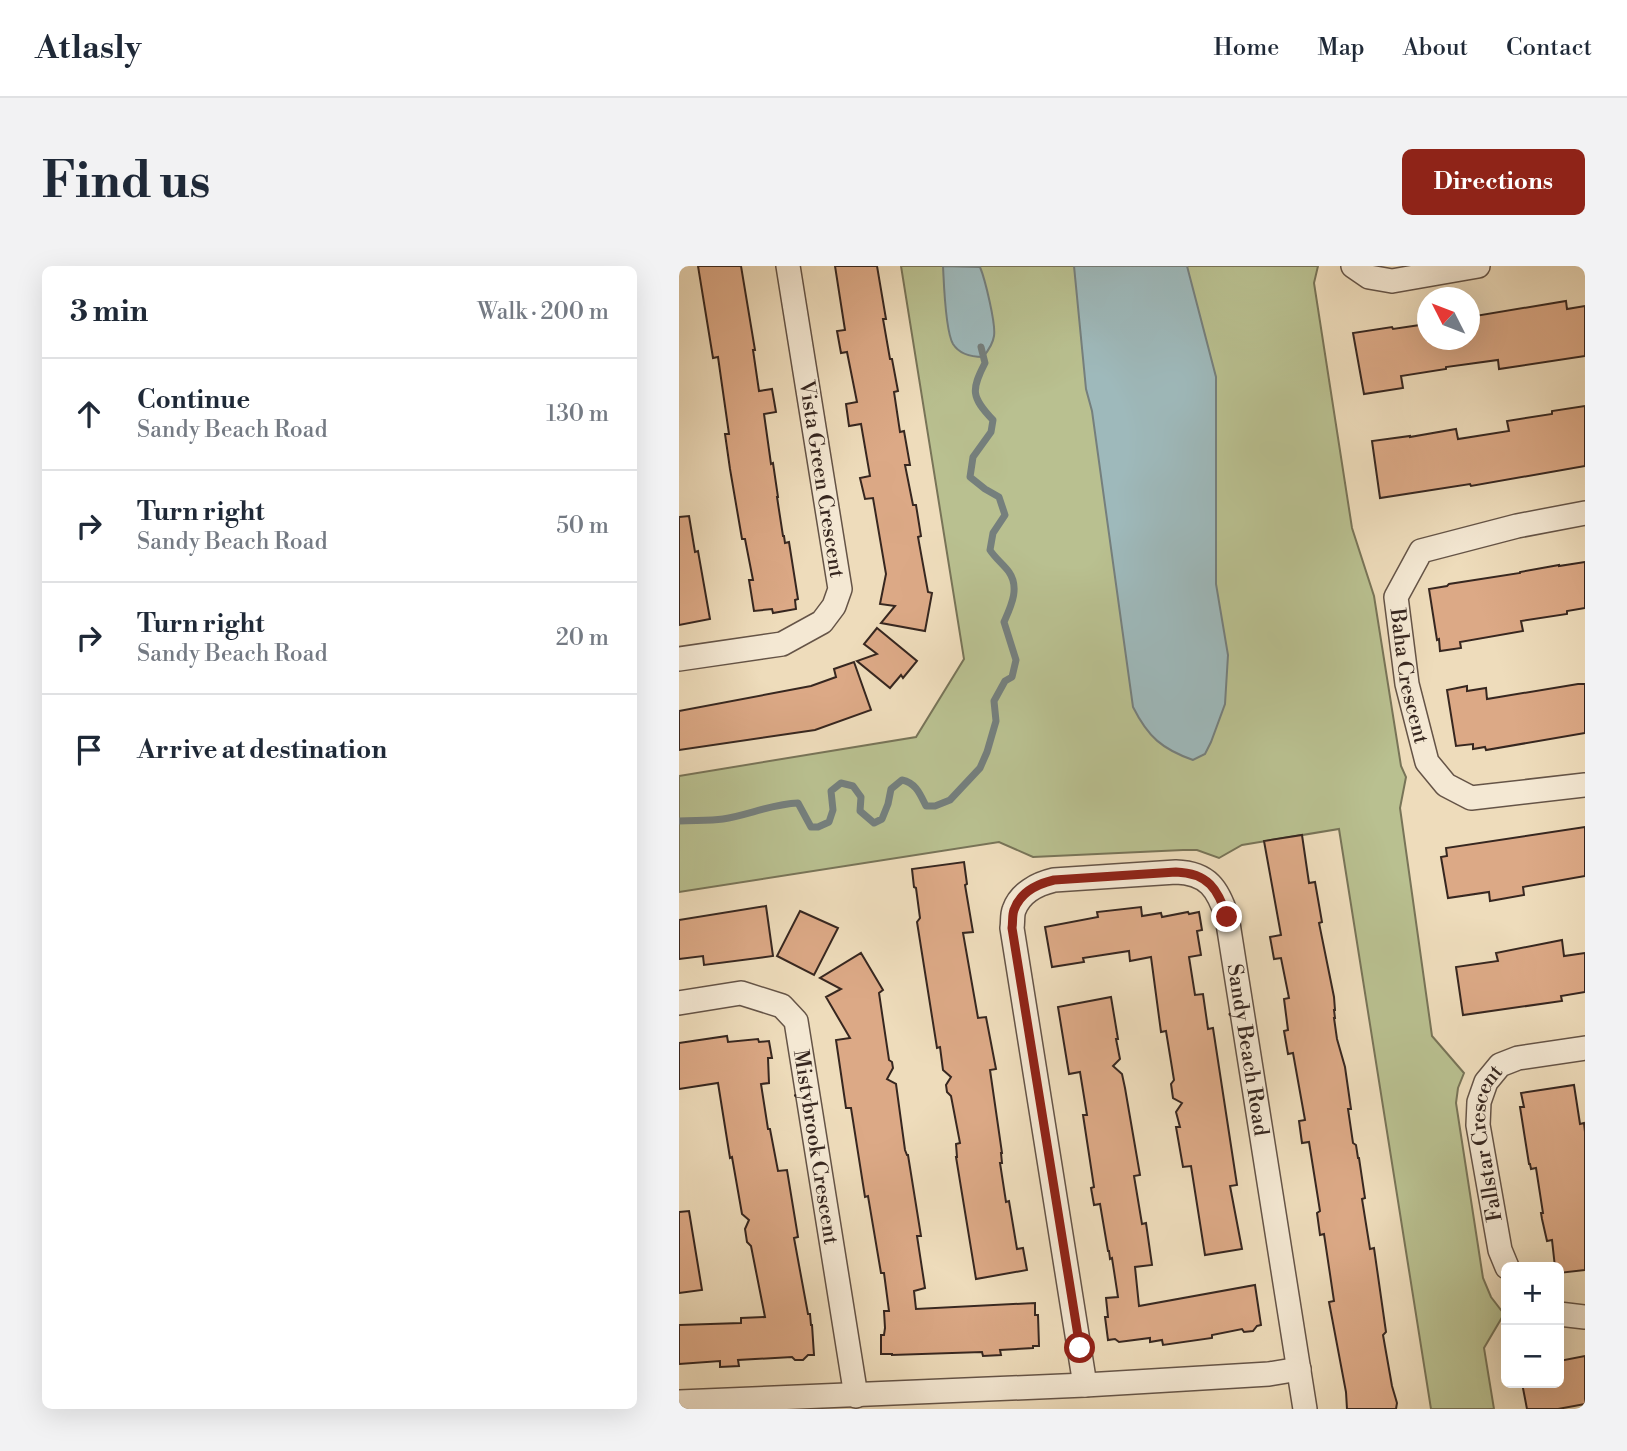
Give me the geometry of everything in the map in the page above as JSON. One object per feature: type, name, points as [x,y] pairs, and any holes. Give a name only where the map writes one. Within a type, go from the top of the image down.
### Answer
[{"type":"street","name":"Vista Green Crescent","points":[[679,659],[782,644],[822,622],[834,606],[840,589],[788,266]]},
{"type":"street","points":[[1353,266],[1369,276],[1392,281],[1478,266]]},
{"type":"street","name":"Baha Crescent","points":[[1585,513],[1517,526],[1421,551],[1396,597],[1407,684],[1427,762],[1447,785],[1471,798],[1585,785]]},
{"type":"street","name":"Sandy Beach Road","points":[[1086,1385],[1012,928],[1014,911],[1023,896],[1038,884],[1054,880],[1192,872],[1205,879],[1215,890],[1227,917],[1305,1409]]},
{"type":"street","name":"Mistybrook Crescent","points":[[679,1003],[741,993],[782,1006],[796,1021],[856,1396]]},
{"type":"street","name":"Fallstar Crescent","points":[[1505,1262],[1500,1250],[1478,1125],[1479,1102],[1486,1082],[1500,1065],[1518,1058],[1585,1048]]},
{"type":"street","points":[[1564,1315],[1585,1317]]},
{"type":"street","points":[[679,1402],[1086,1385],[1269,1374],[1299,1369]]},
{"type":"green space","points":[[901,266],[1318,266],[1314,283],[1352,528],[1374,596],[1401,766],[1406,777],[1400,808],[1432,1036],[1464,1073],[1456,1103],[1483,1278],[1491,1297],[1501,1310],[1501,1319],[1484,1348],[1494,1409],[1431,1409],[1339,829],[1242,845],[1219,858],[1197,850],[1033,857],[999,842],[679,892],[679,776],[916,737],[964,659]]},
{"type":"water","points":[[943,266],[980,267],[990,302],[994,330],[993,341],[983,357],[967,355],[953,344],[947,318]]},
{"type":"water","points":[[1074,266],[1187,266],[1216,377],[1216,584],[1228,655],[1225,704],[1205,754],[1193,760],[1157,741],[1133,707],[1092,411],[1086,389]]},
{"type":"building","points":[[698,266],[741,266],[759,391],[772,389],[776,412],[764,414],[783,536],[785,543],[789,542],[798,599],[795,600],[796,609],[773,613],[772,609],[754,611],[749,580],[753,580],[745,539],[742,539],[725,434],[729,434],[718,357],[713,358]]},
{"type":"building","points":[[835,266],[877,266],[886,319],[883,319],[898,391],[894,392],[900,432],[904,431],[910,465],[905,465],[913,505],[916,505],[921,536],[918,537],[928,592],[932,593],[925,631],[881,623],[895,606],[880,604],[886,574],[873,498],[865,499],[860,478],[870,476],[861,424],[849,426],[846,404],[857,402],[847,352],[841,353],[837,331],[845,330]]},
{"type":"building","points":[[1566,301],[1567,309],[1585,306],[1585,356],[1499,369],[1498,360],[1446,367],[1401,376],[1403,388],[1364,394],[1353,333],[1417,325],[1417,350],[1480,350],[1480,315]]},
{"type":"building","points":[[1585,406],[1585,466],[1471,486],[1470,484],[1380,498],[1372,441],[1456,429],[1458,439],[1509,431],[1507,421]]},
{"type":"building","points":[[689,516],[710,619],[679,625],[679,517]]},
{"type":"building","points":[[1585,562],[1585,608],[1567,611],[1567,614],[1521,621],[1523,631],[1460,642],[1461,648],[1440,651],[1429,589]]},
{"type":"building","points":[[877,628],[917,661],[903,678],[901,675],[890,688],[857,661],[877,654],[864,644]]},
{"type":"building","points":[[854,662],[871,710],[815,730],[679,750],[679,711],[811,686],[836,677],[834,669]]},
{"type":"building","points":[[1585,684],[1585,733],[1486,750],[1485,747],[1473,749],[1473,744],[1456,746],[1447,690],[1467,686],[1467,691],[1486,688],[1487,699]]},
{"type":"building","points":[[1585,827],[1585,876],[1523,887],[1524,895],[1490,901],[1489,892],[1448,898],[1441,857],[1447,856],[1446,848]]},
{"type":"building","points":[[1302,835],[1309,883],[1315,882],[1322,922],[1319,923],[1334,997],[1337,1039],[1345,1067],[1351,1109],[1348,1109],[1353,1143],[1359,1158],[1370,1249],[1374,1248],[1386,1332],[1383,1335],[1396,1409],[1347,1409],[1329,1302],[1334,1301],[1324,1234],[1320,1235],[1317,1213],[1320,1211],[1309,1142],[1302,1143],[1299,1121],[1305,1120],[1293,1053],[1288,1054],[1284,1031],[1288,1030],[1284,999],[1289,998],[1281,958],[1274,959],[1270,937],[1281,935],[1264,841]]},
{"type":"building","points":[[964,862],[973,932],[963,933],[978,1018],[986,1017],[996,1069],[990,1070],[1006,1202],[1009,1201],[1017,1249],[1023,1248],[1027,1270],[976,1279],[956,1157],[956,1144],[960,1143],[951,1096],[946,1085],[951,1077],[943,1070],[940,1047],[937,1048],[917,922],[920,918],[912,869]]},
{"type":"building","points":[[766,906],[773,956],[704,965],[703,956],[679,959],[679,920]]},
{"type":"building","points":[[1141,907],[1142,916],[1161,913],[1162,917],[1199,912],[1202,930],[1197,931],[1201,955],[1189,957],[1195,995],[1203,994],[1208,1029],[1213,1028],[1237,1185],[1230,1186],[1242,1249],[1205,1255],[1191,1166],[1183,1167],[1176,1127],[1180,1127],[1176,1112],[1182,1103],[1173,1098],[1171,1084],[1174,1080],[1166,1031],[1161,1032],[1151,957],[1130,961],[1129,951],[1083,958],[1084,962],[1052,967],[1045,927],[1098,917],[1097,912]]},
{"type":"building","points":[[800,911],[838,928],[814,975],[777,956]]},
{"type":"building","points":[[1562,940],[1564,956],[1585,953],[1585,992],[1561,996],[1562,1001],[1463,1015],[1456,967],[1498,961],[1496,953]]},
{"type":"building","points":[[861,953],[883,990],[879,993],[889,1060],[893,1068],[887,1079],[896,1084],[921,1236],[917,1236],[925,1288],[914,1291],[916,1309],[1035,1303],[1039,1346],[1000,1350],[1001,1355],[983,1356],[982,1352],[881,1354],[881,1335],[884,1335],[885,1328],[884,1311],[889,1311],[884,1273],[881,1273],[868,1196],[865,1197],[851,1108],[846,1108],[836,1040],[850,1038],[826,997],[841,989],[820,978]]},
{"type":"building","points":[[1111,997],[1120,1059],[1113,1066],[1122,1074],[1125,1088],[1140,1175],[1134,1176],[1142,1224],[1146,1223],[1152,1265],[1135,1267],[1139,1306],[1255,1285],[1261,1325],[1253,1331],[1244,1332],[1242,1329],[1212,1335],[1212,1338],[1163,1345],[1162,1340],[1150,1342],[1150,1338],[1119,1342],[1115,1339],[1108,1340],[1106,1298],[1118,1297],[1100,1204],[1094,1205],[1091,1188],[1094,1187],[1083,1115],[1087,1115],[1080,1072],[1069,1074],[1058,1007]]},
{"type":"building","points":[[727,1036],[728,1042],[758,1039],[759,1042],[769,1041],[772,1058],[768,1058],[769,1083],[761,1084],[778,1171],[787,1170],[798,1237],[794,1238],[812,1325],[814,1355],[808,1355],[803,1360],[795,1360],[792,1357],[738,1360],[739,1366],[720,1367],[720,1361],[679,1364],[679,1325],[741,1323],[741,1318],[765,1317],[751,1246],[747,1242],[745,1229],[749,1220],[742,1214],[718,1083],[679,1089],[679,1043]]},
{"type":"building","points":[[1574,1085],[1580,1124],[1584,1123],[1585,1132],[1585,1270],[1564,1272],[1564,1262],[1554,1262],[1552,1240],[1547,1241],[1542,1219],[1536,1168],[1531,1169],[1529,1164],[1520,1107],[1524,1107],[1521,1093]]},
{"type":"building","points":[[689,1211],[702,1290],[679,1293],[679,1212]]},
{"type":"building","points":[[1585,1356],[1585,1404],[1558,1409],[1527,1409],[1523,1388],[1564,1388],[1564,1360]]},
{"type":"waterway","points":[[679,821],[723,819],[798,803],[811,827],[818,827],[829,822],[833,810],[831,791],[841,783],[853,786],[861,797],[860,811],[874,823],[882,819],[891,789],[902,780],[914,786],[926,806],[935,806],[950,800],[980,768],[996,721],[994,701],[1005,681],[1012,677],[1016,660],[1004,622],[1013,597],[1014,584],[1009,572],[990,550],[993,533],[1005,515],[999,497],[970,477],[973,457],[991,432],[993,420],[975,393],[977,380],[985,363],[981,347]]},
{"type":"route","points":[[1080,1348],[1012,928],[1014,911],[1023,896],[1038,884],[1054,880],[1192,872],[1205,879],[1215,890],[1227,917]]}]
